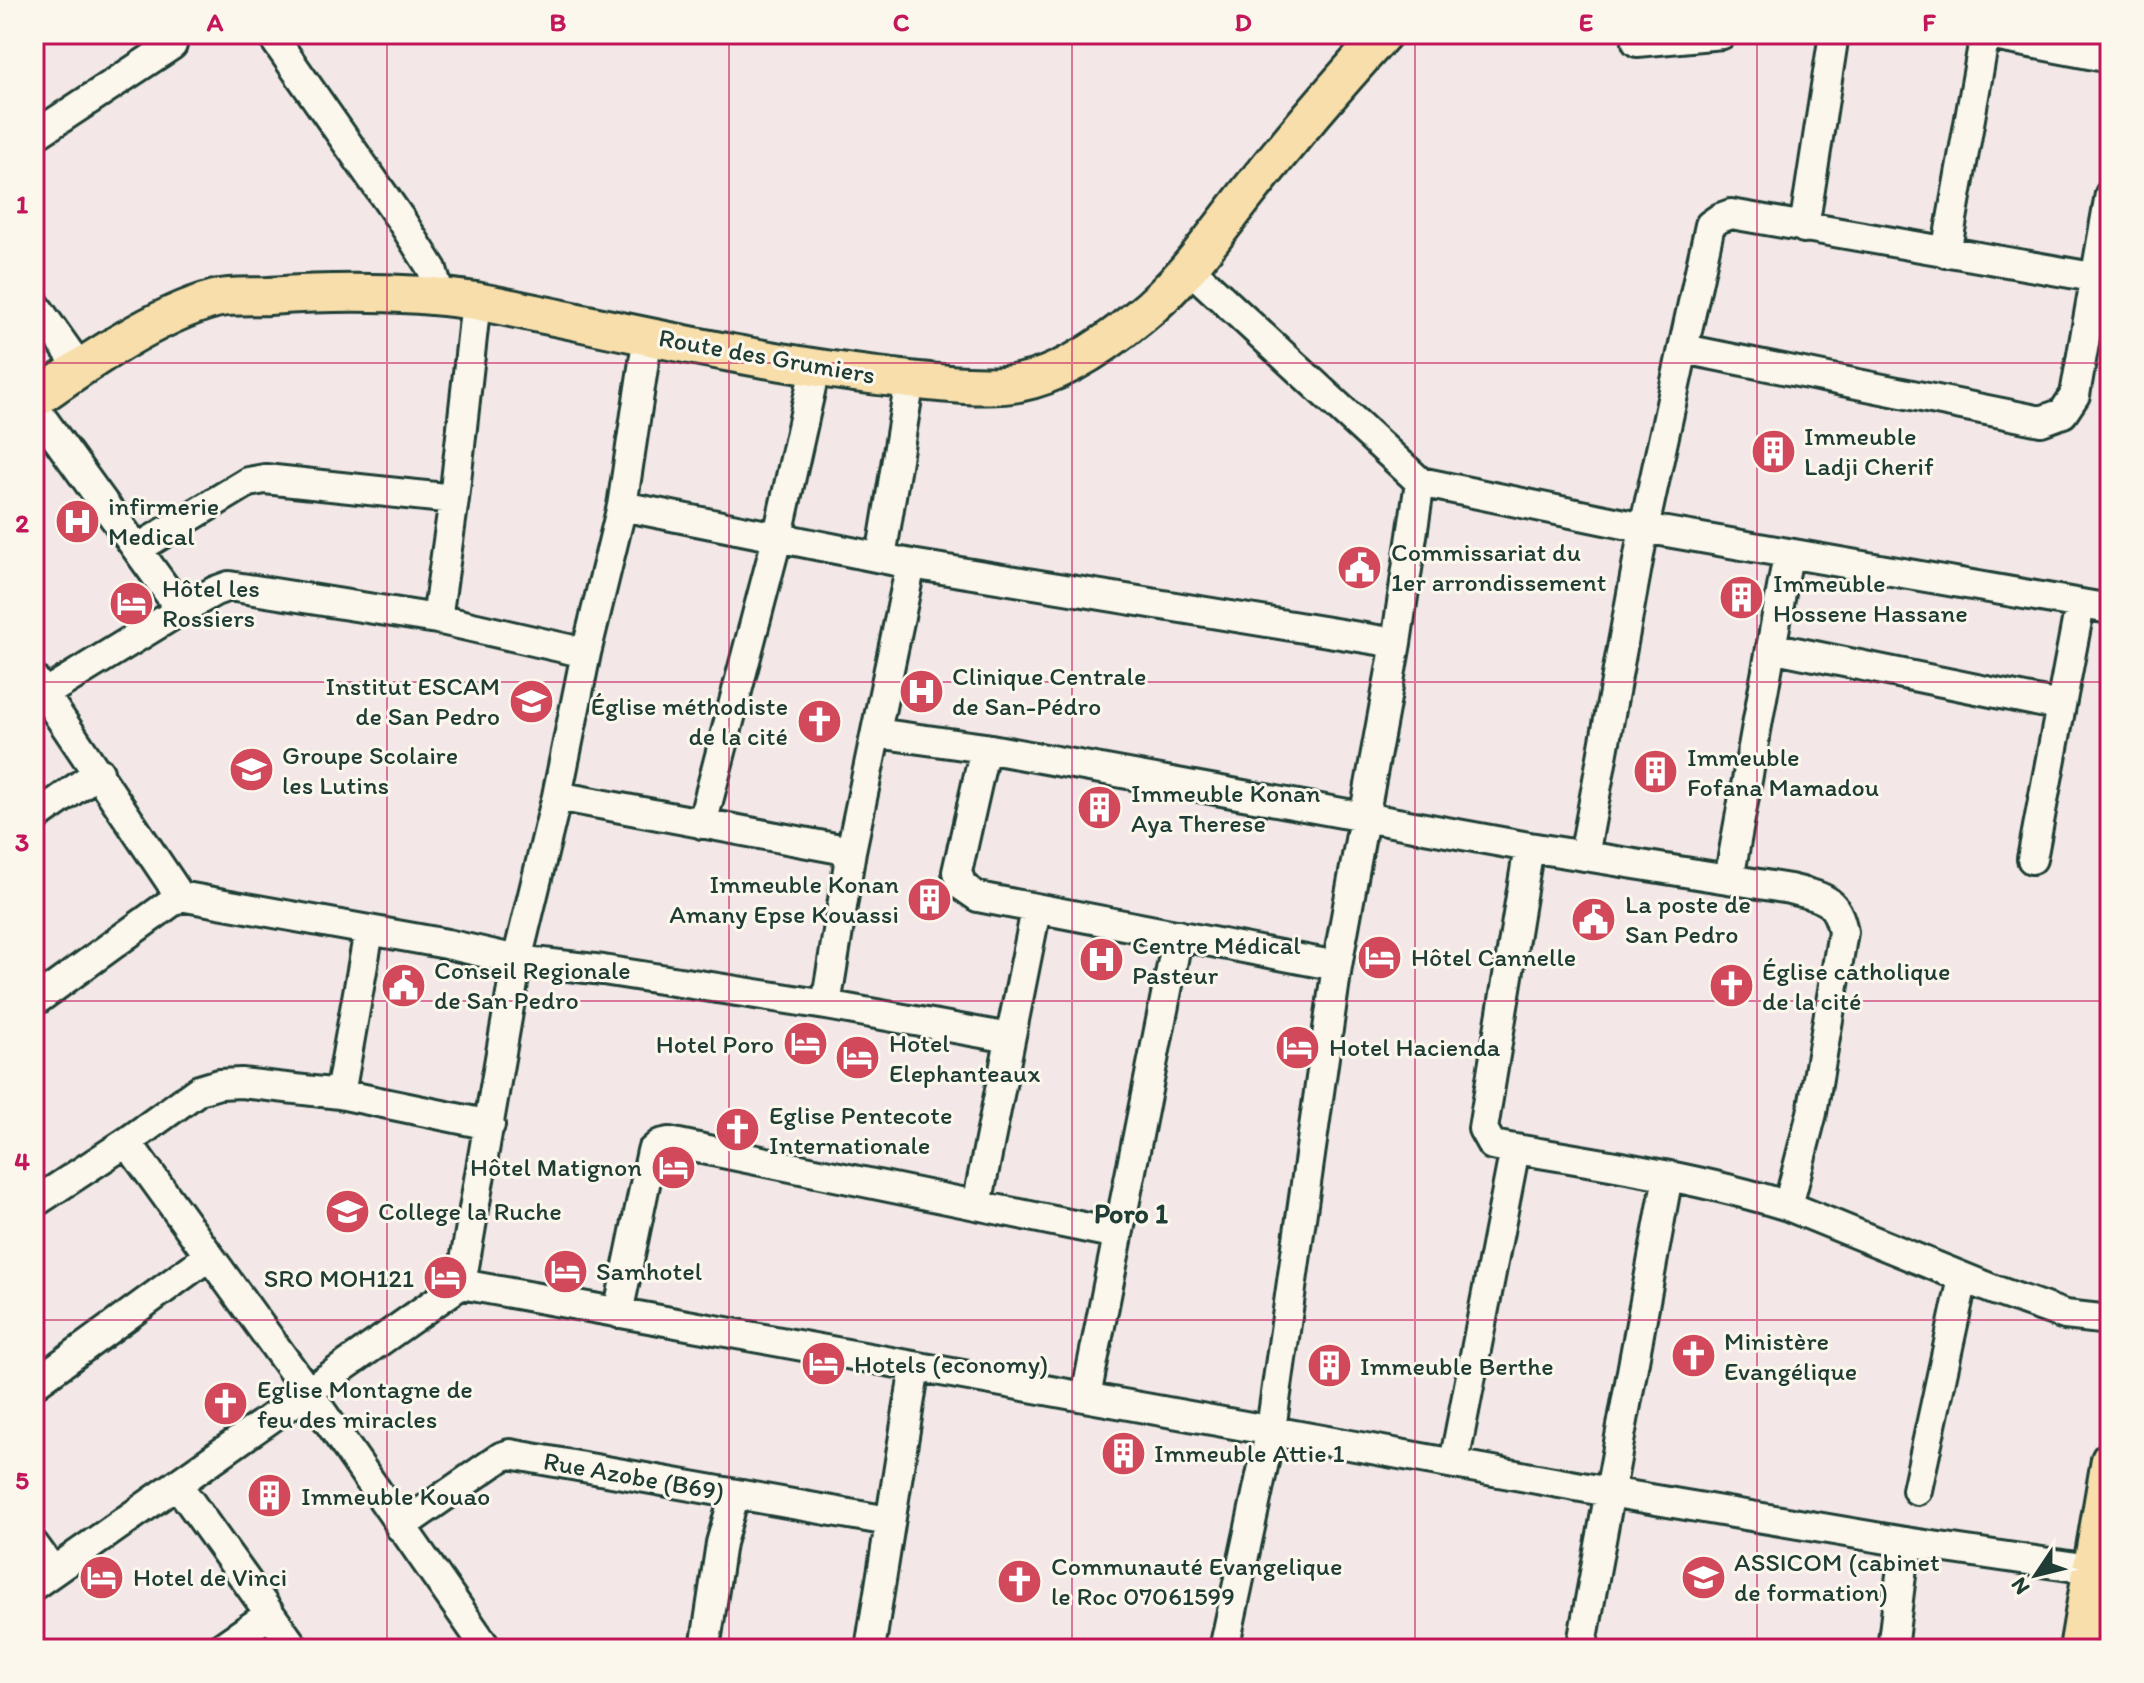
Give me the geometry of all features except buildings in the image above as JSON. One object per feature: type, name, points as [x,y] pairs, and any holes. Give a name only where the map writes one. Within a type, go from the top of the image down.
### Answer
[{"type":"main road","name":"Route des Grumiers","points":[[34,400],[80,368],[143,331],[216,299],[332,292],[440,296],[476,301],[815,369],[910,380],[1017,384],[1061,369],[1100,346],[1140,316],[1189,268],[1262,176],[1383,34]]},
{"type":"main road","points":[[2078,1649],[2100,1571],[2110,1460]]},
{"type":"street","points":[[271,34],[401,220],[432,269],[440,296]]},
{"type":"street","points":[[1637,42],[1722,34]]},
{"type":"street","points":[[1804,228],[1834,34]]},
{"type":"street","points":[[1946,253],[1984,34],[2110,58]]},
{"type":"street","points":[[34,136],[172,45]]},
{"type":"street","points":[[1684,349],[2041,421],[2063,413],[2075,395],[2102,279],[2110,194]]},
{"type":"street","points":[[1584,856],[1644,528],[1710,225],[1731,214],[2102,279]]},
{"type":"street","points":[[1189,268],[1420,482],[1788,555],[2110,609]]},
{"type":"street","points":[[437,619],[476,301]]},
{"type":"street","points":[[34,303],[80,368]]},
{"type":"street","points":[[34,1545],[44,1578],[461,1284],[517,960],[622,506],[648,335]]},
{"type":"street","points":[[702,824],[778,535],[815,369]]},
{"type":"street","points":[[881,557],[910,380]]},
{"type":"street","points":[[34,407],[181,610]]},
{"type":"street","points":[[137,549],[248,482],[454,499]]},
{"type":"street","points":[[1224,1649],[1271,1429],[1337,966],[1396,643],[1420,482]]},
{"type":"street","points":[[622,506],[911,564],[1396,643]]},
{"type":"street","points":[[1729,879],[1788,555]]},
{"type":"street","points":[[826,1005],[851,851],[911,564]]},
{"type":"street","points":[[586,653],[437,619],[229,586],[39,686],[180,896],[517,960],[826,1005],[1010,1038]]},
{"type":"street","points":[[2032,859],[2080,605]]},
{"type":"street","points":[[1771,647],[2060,706]]},
{"type":"street","points":[[876,733],[985,748],[1529,847],[1790,889],[1828,899],[1840,914],[1843,932],[1817,1083],[1788,1206]]},
{"type":"street","points":[[985,748],[957,872],[962,886],[978,897],[1337,966]]},
{"type":"street","points":[[34,818],[99,772]]},
{"type":"street","points":[[557,796],[851,851]]},
{"type":"street","points":[[1529,847],[1483,1129],[1492,1145],[1668,1176],[1788,1206],[1963,1278],[2065,1315],[2110,1320]]},
{"type":"street","points":[[34,1002],[180,896]]},
{"type":"street","points":[[977,1205],[1036,910]]},
{"type":"street","points":[[340,1094],[369,931]]},
{"type":"street","points":[[1086,1396],[1178,935]]},
{"type":"street","points":[[38,1192],[127,1142],[199,1090],[219,1084],[241,1083],[340,1094],[490,1125]]},
{"type":"street","points":[[127,1142],[308,1392],[487,1649]]},
{"type":"street","points":[[618,1313],[652,1151],[660,1144],[684,1145],[1117,1234]]},
{"type":"street","points":[[1454,1463],[1515,1149]]},
{"type":"street","points":[[1582,1649],[1668,1176]]},
{"type":"street","points":[[34,1384],[209,1256]]},
{"type":"street","points":[[1917,1490],[1963,1278]]},
{"type":"street","points":[[461,1284],[1609,1492],[2100,1571]]},
{"type":"street","points":[[870,1649],[915,1367]]},
{"type":"street","name":"Rue Azobe (B69)","points":[[400,1527],[501,1457],[510,1454],[889,1521]]},
{"type":"street","points":[[177,1484],[295,1649]]},
{"type":"street","points":[[705,1649],[719,1554],[735,1494]]},
{"type":"street","points":[[1892,1649],[1905,1542]]},
{"type":"street","points":[[219,1649],[270,1614]]},
{"type":"place","name":"Immeuble Ladji Cherif","points":[[1773,451]]},
{"type":"place","name":"infirmerie Medical","points":[[77,521]]},
{"type":"place","name":"Commissariat du 1er arrondissement","points":[[1360,567]]},
{"type":"place","name":"Immeuble Hossene Hassane","points":[[1742,598]]},
{"type":"place","name":"Hôtel les Rossiers","points":[[131,603]]},
{"type":"place","name":"Clinique Centrale de San-Pédro","points":[[921,691]]},
{"type":"place","name":"Institut ESCAM de San Pedro","points":[[531,701]]},
{"type":"place","name":"Église méthodiste de la cité","points":[[819,721]]},
{"type":"place","name":"Groupe Scolaire les Lutins","points":[[251,770]]},
{"type":"place","name":"Immeuble Fofana Mamadou","points":[[1656,772]]},
{"type":"place","name":"Immeuble Konan Aya Therese","points":[[1100,808]]},
{"type":"place","name":"Immeuble Konan Amany Epse Kouassi","points":[[930,899]]},
{"type":"place","name":"La poste de San Pedro","points":[[1594,919]]},
{"type":"place","name":"Hôtel Cannelle","points":[[1380,957]]},
{"type":"place","name":"Centre Médical Pasteur","points":[[1101,960]]},
{"type":"place","name":"Conseil Regionale de San Pedro","points":[[403,985]]},
{"type":"place","name":"Église catholique de la cité","points":[[1731,986]]},
{"type":"place","name":"Hotel Poro","points":[[805,1044]]},
{"type":"place","name":"Hotel Hacienda","points":[[1298,1047]]},
{"type":"place","name":"Hotel Elephanteaux","points":[[858,1058]]},
{"type":"place","name":"Eglise Pentecote Internationale","points":[[738,1130]]},
{"type":"place","name":"Hôtel Matignon","points":[[673,1167]]},
{"type":"place","name":"College la Ruche","points":[[347,1211]]},
{"type":"place","name":"Samhotel","points":[[565,1271]]},
{"type":"place","name":"SRO MOH121","points":[[445,1278]]},
{"type":"place","name":"Ministère Evangélique","points":[[1693,1356]]},
{"type":"place","name":"Hotels (economy)","points":[[823,1364]]},
{"type":"place","name":"Immeuble Berthe","points":[[1329,1366]]},
{"type":"place","name":"Eglise Montagne de feu des miracles","points":[[226,1404]]},
{"type":"place","name":"Immeuble Attie 1","points":[[1123,1453]]},
{"type":"place","name":"Immeuble Kouao","points":[[270,1496]]},
{"type":"place","name":"Hotel de Vinci","points":[[102,1577]]},
{"type":"place","name":"ASSICOM (cabinet de formation)","points":[[1703,1577]]},
{"type":"place","name":"Communauté Evangelique le Roc 07061599","points":[[1020,1581]]},
{"type":"district","name":"Poro 1","points":[[1131,1213]]}]
